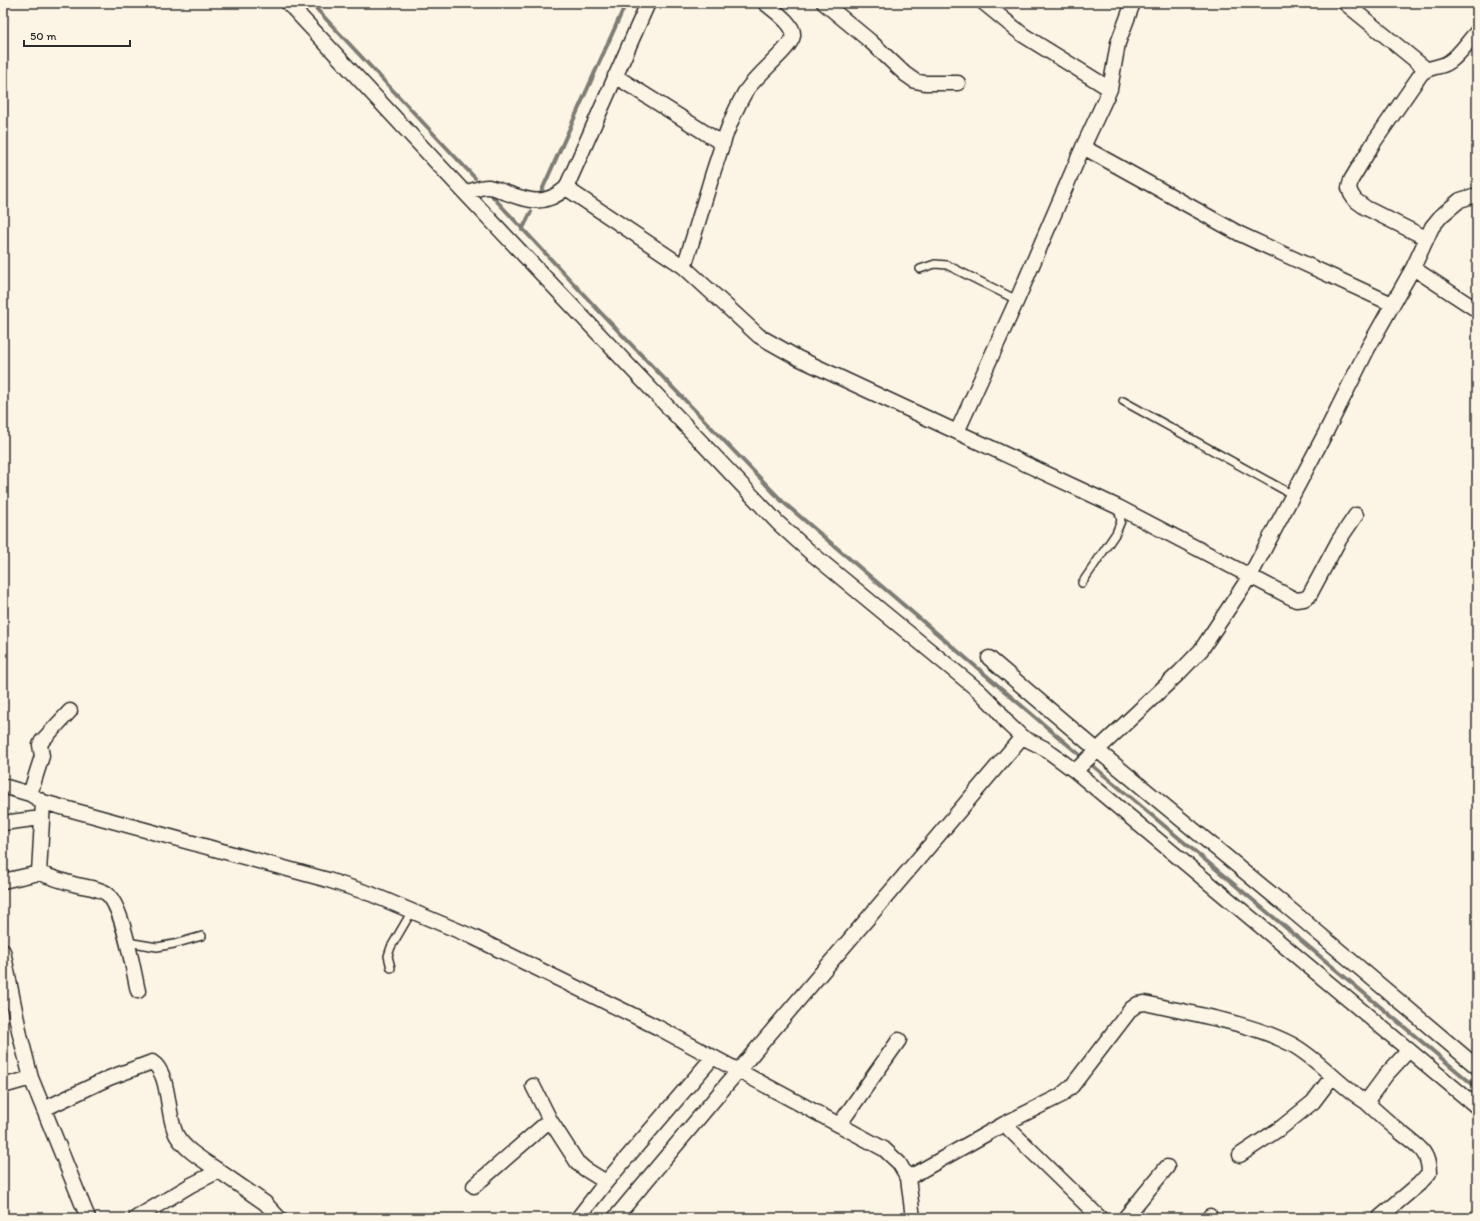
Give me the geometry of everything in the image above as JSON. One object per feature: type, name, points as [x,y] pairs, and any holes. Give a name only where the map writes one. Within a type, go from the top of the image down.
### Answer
[{"type":"street","points":[[288,3],[465,193],[778,523],[810,552],[979,691],[998,710],[1008,724],[1022,737],[1044,748],[1075,771],[1477,1107]]},
{"type":"street","points":[[465,193],[489,187],[528,200],[538,201],[557,195],[566,188],[648,3]]},
{"type":"street","points":[[824,3],[870,41],[905,74],[914,80],[925,83],[958,83]]},
{"type":"street","points":[[984,3],[1023,35],[1110,89]]},
{"type":"street","points":[[957,432],[1018,300],[1083,147],[1110,89],[1118,43],[1133,3]]},
{"type":"street","points":[[1345,3],[1426,69]]},
{"type":"street","points":[[684,266],[723,144],[746,91],[753,81],[789,45],[793,37],[793,29],[772,5]]},
{"type":"street","points":[[1426,238],[1366,208],[1355,200],[1349,188],[1351,180],[1374,142],[1402,100],[1426,69],[1444,65],[1451,61],[1477,32]]},
{"type":"street","points":[[615,76],[723,144]]},
{"type":"street","points":[[1083,147],[1240,234],[1392,304]]},
{"type":"street","points":[[566,188],[684,266],[759,336],[798,358],[1118,507],[1296,600],[1304,599],[1309,596],[1339,540],[1356,515]]},
{"type":"street","points":[[1075,771],[1180,672],[1201,650],[1250,576],[1368,348],[1414,268],[1432,227],[1460,200],[1473,196],[1477,197]]},
{"type":"street","points":[[1414,268],[1477,310]]},
{"type":"street","points":[[989,658],[1477,1067]]},
{"type":"street","points":[[30,794],[42,756],[40,745],[70,711]]},
{"type":"street","points":[[615,1218],[736,1070],[1022,737]]},
{"type":"street","points":[[3,786],[30,794],[43,802],[328,880],[371,894],[487,944],[656,1027],[884,1150],[900,1163],[908,1178],[913,1218]]},
{"type":"street","points":[[39,873],[43,802]]},
{"type":"street","points":[[3,823],[41,818]]},
{"type":"street","points":[[3,881],[39,873],[106,893],[117,908],[127,942],[138,991]]},
{"type":"street","points":[[3,951],[20,1035],[31,1078],[88,1218]]},
{"type":"street","points":[[908,1178],[1004,1124],[1060,1096],[1072,1086],[1131,1009],[1138,1004],[1144,1003],[1249,1027],[1291,1044],[1305,1053],[1354,1095],[1366,1102],[1400,1132],[1418,1145],[1426,1156],[1429,1166],[1429,1173],[1420,1184],[1379,1218]]},
{"type":"street","points":[[839,1125],[899,1040]]},
{"type":"street","points":[[1366,1102],[1386,1075],[1409,1050]]},
{"type":"street","points":[[578,1218],[606,1182],[715,1058]]},
{"type":"street","points":[[44,1109],[109,1078],[152,1062],[158,1068],[166,1088],[172,1123],[177,1136],[187,1148],[265,1203],[279,1218]]},
{"type":"street","points":[[1240,1155],[1282,1127],[1313,1102],[1332,1077]]},
{"type":"street","points":[[3,1086],[31,1078]]},
{"type":"street","points":[[533,1086],[550,1120],[577,1162],[585,1169],[606,1182]]},
{"type":"street","points":[[474,1186],[550,1120]]},
{"type":"street","points":[[1004,1124],[1100,1218]]},
{"type":"street","points":[[1125,1218],[1166,1167]]},
{"type":"street","points":[[136,1218],[191,1185],[219,1171]]},
{"type":"lane","points":[[920,269],[935,264],[947,265],[1018,300]]},
{"type":"lane","points":[[1123,401],[1293,495]]},
{"type":"lane","points":[[1082,584],[1116,533],[1121,521],[1118,507]]},
{"type":"lane","points":[[391,968],[388,956],[391,947],[412,911]]},
{"type":"lane","points":[[127,942],[157,947],[202,936]]},
{"type":"waterway","points":[[311,3],[475,178]]},
{"type":"waterway","points":[[542,190],[626,3]]},
{"type":"waterway","points":[[493,197],[600,312],[783,502],[1049,729],[1477,1088]]},
{"type":"waterway","points":[[522,230],[531,212]]}]
